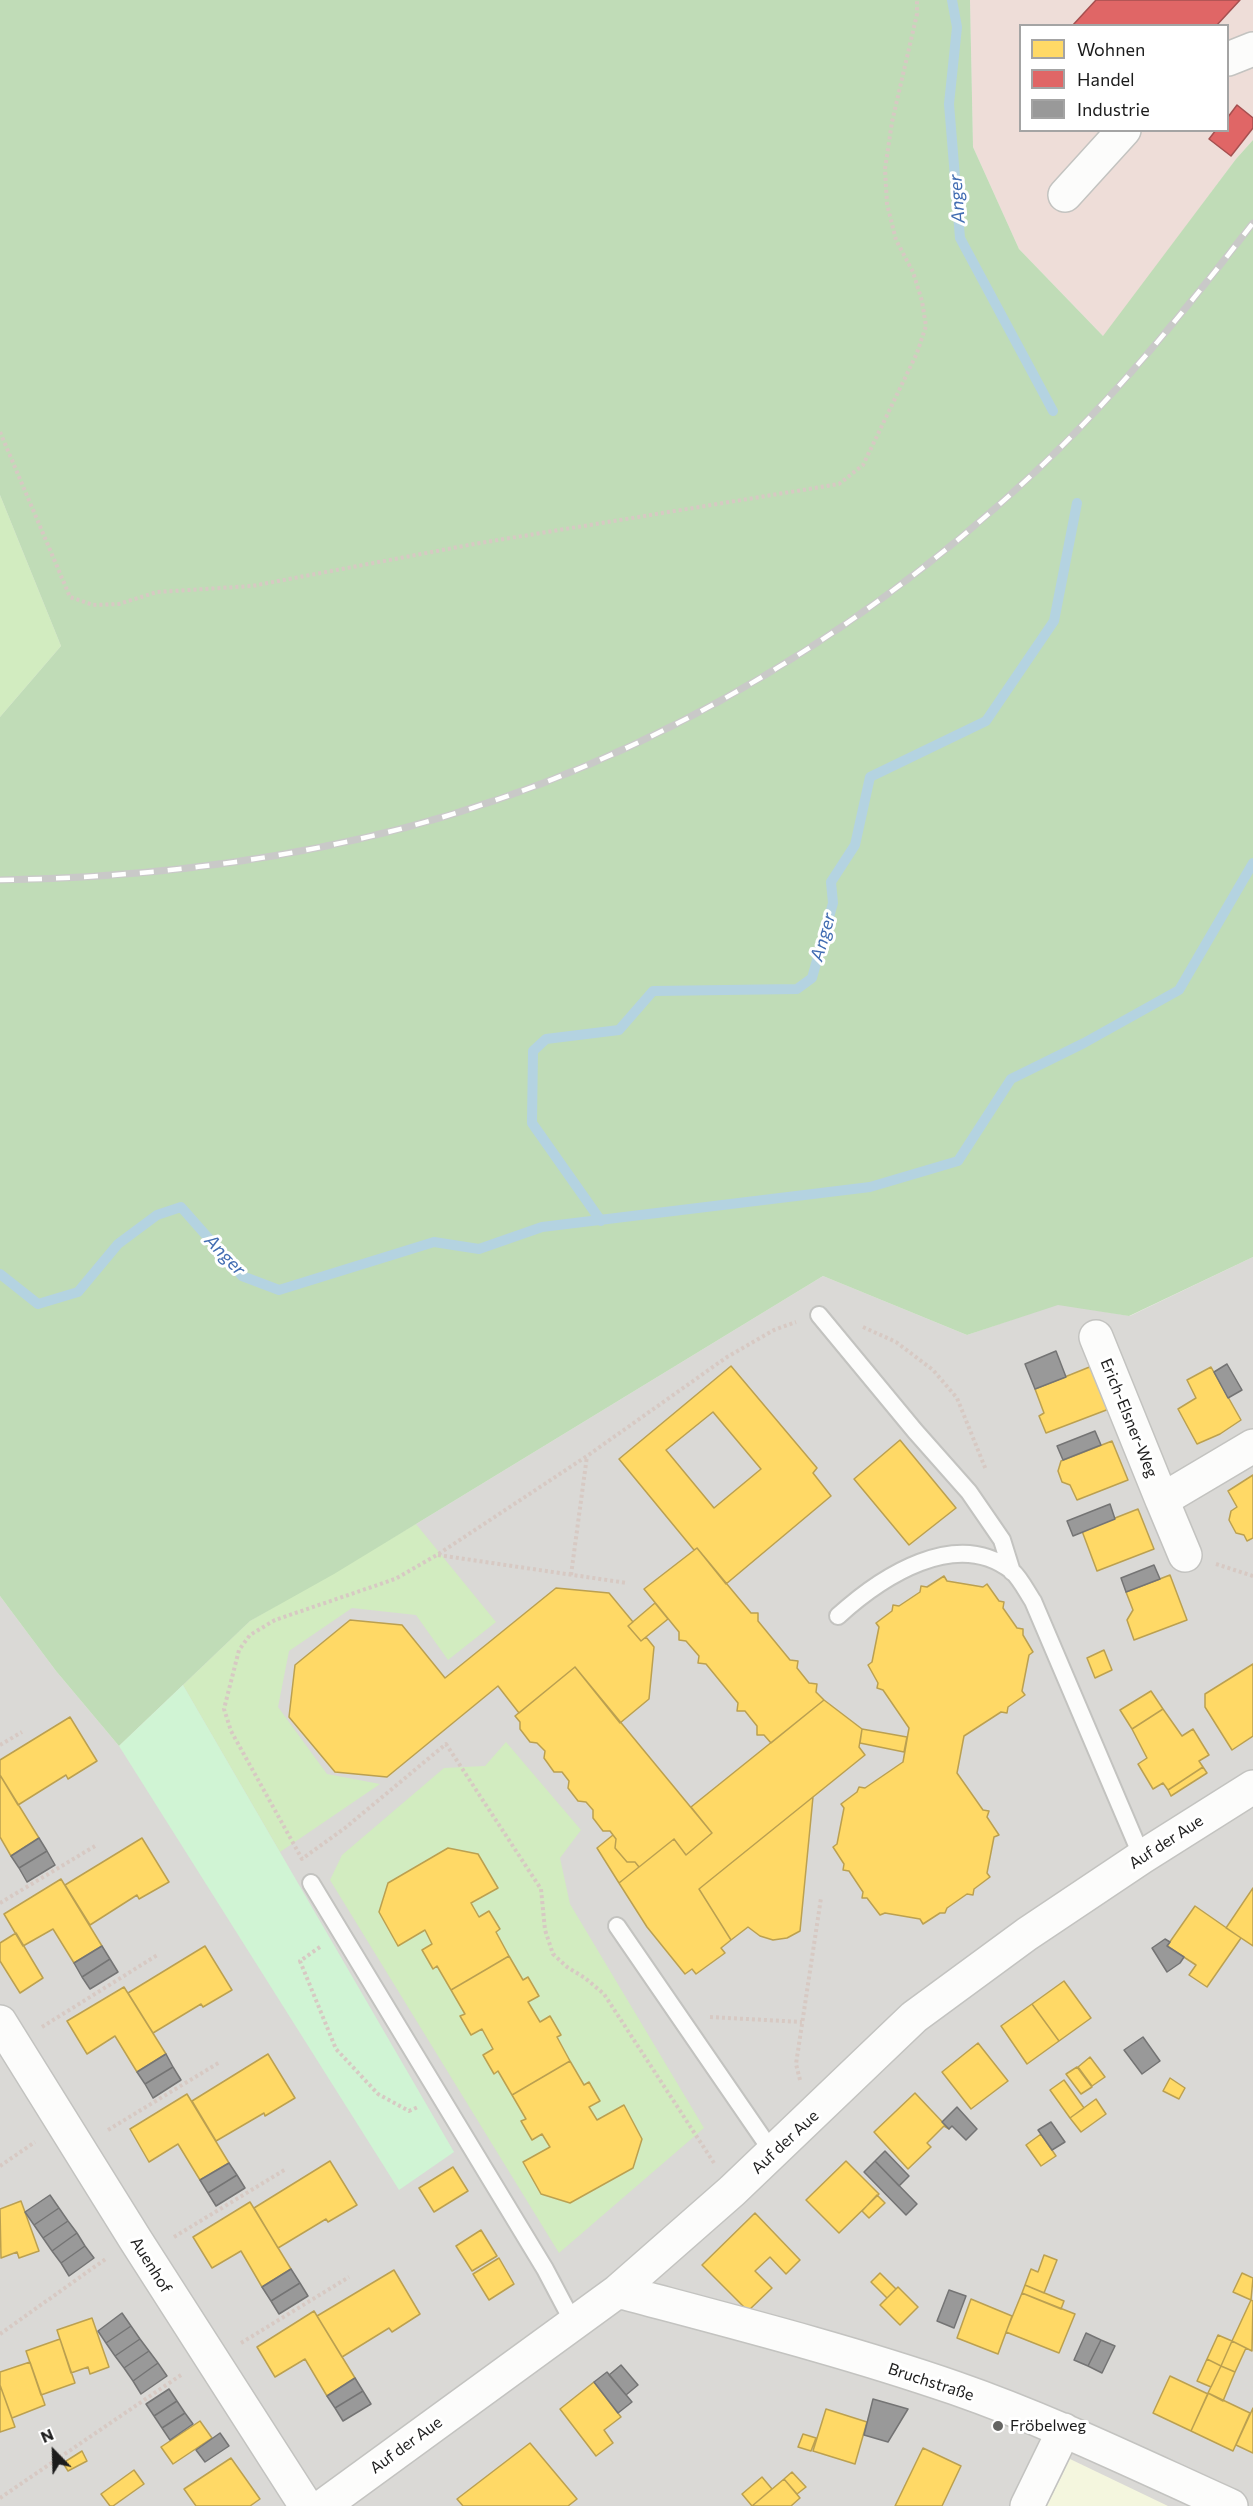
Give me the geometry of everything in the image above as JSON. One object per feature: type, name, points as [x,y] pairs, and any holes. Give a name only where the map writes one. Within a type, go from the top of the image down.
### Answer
[{"type":"street","points":[[1229,58],[1253,49]]},
{"type":"street","points":[[1065,195],[1122,132]]},
{"type":"street","name":"Erich-Elsner-Weg","points":[[1096,1337],[1185,1555]]},
{"type":"street","name":"Erich-Elsner-Weg","points":[[1162,1500],[1253,1446]]},
{"type":"street","name":"Auf der Aue","points":[[323,2506],[618,2291],[732,2191],[914,2017],[1027,1934],[1142,1857],[1250,1793]]},
{"type":"street","name":"Auenhof","points":[[7,2033],[140,2247],[306,2506]]},
{"type":"street","name":"Bruchstraße","points":[[618,2291],[754,2328],[954,2388],[1064,2430],[1231,2506]]},
{"type":"street","points":[[1027,2506],[1064,2430]]},
{"type":"lane","points":[[819,1315],[969,1492],[1002,1540],[1012,1572],[1033,1601],[1142,1857]]},
{"type":"lane","points":[[838,1616],[876,1585],[910,1566],[948,1554],[984,1557],[1012,1572]]},
{"type":"lane","points":[[311,1883],[545,2269],[573,2322]]},
{"type":"lane","points":[[616,1926],[772,2153]]},
{"type":"path","points":[[0,432],[70,597],[93,605],[119,604],[157,592],[252,586],[474,544],[839,484],[863,465],[917,353],[926,326],[922,301],[913,272],[896,240],[887,204],[885,170],[891,122],[917,14],[917,0]]},
{"type":"path","points":[[732,2191],[604,1994],[567,1967],[554,1954],[545,1930],[541,1889],[446,1744],[345,1828],[302,1859],[231,1731],[224,1709],[239,1650],[250,1635],[275,1620],[395,1579],[437,1555],[587,1456],[727,1357],[774,1330],[819,1315],[854,1322],[896,1342],[933,1370],[957,1398],[990,1479]]},
{"type":"path","points":[[571,1575],[587,1456]]},
{"type":"path","points":[[437,1555],[627,1583]]},
{"type":"path","points":[[0,1745],[22,1732]]},
{"type":"path","points":[[0,1903],[95,1846]]},
{"type":"path","points":[[810,2118],[796,2064],[821,1898]]},
{"type":"path","points":[[342,1933],[300,1961],[336,2049],[378,2094],[409,2111],[440,2096]]},
{"type":"path","points":[[7,2033],[159,1954]]},
{"type":"path","points":[[677,2016],[802,2022]]},
{"type":"path","points":[[0,2166],[71,2135],[220,2062]]},
{"type":"path","points":[[0,2334],[140,2247],[286,2169]]},
{"type":"path","points":[[0,2498],[211,2358],[349,2277]]},
{"type":"shaded area","points":[[970,0],[1253,0],[1253,140],[1236,159],[1104,337],[1019,249],[973,147]]},
{"type":"shaded area","points":[[1253,1257],[1253,2506],[0,2506],[0,1596],[56,1671],[119,1746],[250,1621],[334,1574],[823,1276],[967,1335],[1058,1304],[1130,1316]]},
{"type":"shaded area","points":[[1070,2459],[1168,2506],[1047,2506]]},
{"type":"green space","points":[[0,0],[970,0],[973,147],[1019,249],[1103,336],[1236,159],[1253,140],[1253,1257],[1129,1316],[1058,1305],[967,1335],[823,1276],[334,1574],[250,1621],[119,1746],[56,1671],[0,1596],[0,717],[61,646],[0,495]]},
{"type":"green space","points":[[0,495],[61,646],[0,717]]},
{"type":"green space","points":[[416,1524],[496,1622],[448,1660],[416,1615],[352,1608],[289,1651],[278,1707],[327,1774],[380,1784],[280,1852],[183,1685],[250,1621]]},
{"type":"green space","points":[[183,1685],[454,2152],[399,2190],[119,1746]]},
{"type":"green space","points":[[506,1742],[581,1830],[560,1858],[570,1904],[704,2128],[559,2253],[330,1880],[342,1855],[444,1768],[485,1766]]},
{"type":"building: Wohnen","points":[[731,1366],[817,1468],[813,1473],[831,1496],[726,1584],[697,1548],[694,1550],[619,1459]],"holes":[[[713,1412],[761,1469],[714,1508],[666,1450]]]},
{"type":"building: Wohnen","points":[[1092,1366],[1109,1409],[1046,1433],[1039,1416],[1044,1413],[1035,1389]]},
{"type":"building: Wohnen","points":[[1211,1367],[1241,1420],[1220,1434],[1197,1444],[1178,1409],[1196,1398],[1187,1380]]},
{"type":"building: Wohnen","points":[[900,1440],[956,1508],[909,1545],[854,1479]]},
{"type":"building: Wohnen","points":[[1112,1441],[1128,1480],[1077,1500],[1070,1485],[1062,1482],[1058,1471],[1061,1461]]},
{"type":"building: Wohnen","points":[[1253,1475],[1253,1538],[1247,1541],[1244,1535],[1236,1533],[1229,1520],[1231,1511],[1237,1507],[1228,1491]]},
{"type":"building: Wohnen","points":[[1138,1509],[1154,1549],[1097,1571],[1082,1531]]},
{"type":"building: Wohnen","points":[[697,1548],[751,1613],[758,1613],[758,1621],[790,1660],[798,1661],[797,1668],[809,1683],[817,1684],[816,1692],[824,1700],[771,1743],[764,1735],[757,1735],[757,1726],[745,1711],[737,1711],[738,1703],[706,1664],[698,1663],[699,1656],[686,1641],[679,1640],[679,1632],[644,1589]]},
{"type":"building: Wohnen","points":[[1170,1575],[1187,1620],[1134,1640],[1127,1620],[1133,1610],[1126,1592]]},
{"type":"building: Wohnen","points":[[944,1576],[947,1581],[983,1587],[987,1584],[999,1601],[1004,1602],[1003,1608],[1017,1628],[1023,1629],[1023,1635],[1033,1652],[1029,1655],[1022,1691],[1025,1695],[1008,1707],[1007,1713],[1001,1712],[964,1736],[957,1773],[983,1810],[989,1811],[987,1817],[999,1835],[994,1837],[987,1873],[990,1877],[974,1889],[973,1895],[967,1894],[947,1908],[945,1913],[940,1913],[923,1924],[920,1919],[885,1913],[880,1915],[867,1898],[862,1898],[863,1892],[849,1871],[843,1870],[844,1864],[833,1847],[837,1844],[844,1808],[841,1804],[857,1792],[859,1787],[865,1788],[903,1762],[909,1728],[883,1690],[877,1688],[878,1683],[868,1665],[872,1662],[879,1627],[876,1623],[892,1611],[893,1605],[899,1606],[920,1592],[921,1586],[927,1587]]},
{"type":"building: Wohnen","points":[[556,1588],[609,1593],[633,1622],[628,1626],[641,1641],[646,1637],[654,1647],[649,1699],[620,1723],[575,1667],[519,1713],[498,1686],[387,1777],[335,1772],[289,1717],[295,1665],[350,1620],[402,1625],[445,1678]]},
{"type":"building: Wohnen","points":[[655,1603],[668,1619],[641,1641],[628,1626]]},
{"type":"building: Wohnen","points":[[1104,1650],[1112,1670],[1095,1678],[1087,1658]]},
{"type":"building: Wohnen","points":[[1253,1664],[1253,1736],[1232,1750],[1205,1707],[1205,1694]]},
{"type":"building: Wohnen","points":[[575,1667],[712,1833],[686,1855],[674,1839],[639,1867],[635,1862],[627,1862],[615,1848],[616,1839],[610,1831],[603,1831],[593,1818],[593,1810],[586,1802],[578,1801],[568,1788],[569,1781],[562,1772],[554,1772],[544,1758],[545,1751],[537,1743],[530,1742],[520,1729],[520,1722],[515,1716]]},
{"type":"building: Wohnen","points":[[1151,1691],[1163,1709],[1132,1729],[1120,1710]]},
{"type":"building: Wohnen","points":[[824,1700],[862,1729],[859,1747],[865,1755],[699,1889],[731,1940],[721,1948],[725,1953],[696,1974],[692,1969],[685,1974],[647,1927],[619,1883],[674,1839],[686,1855],[712,1833],[691,1807]]},
{"type":"building: Wohnen","points":[[1163,1709],[1182,1736],[1193,1729],[1209,1755],[1199,1761],[1203,1767],[1168,1790],[1163,1783],[1153,1789],[1138,1764],[1147,1758],[1132,1729]]},
{"type":"building: Wohnen","points":[[70,1717],[97,1761],[68,1779],[66,1775],[18,1805],[0,1775],[0,1760]]},
{"type":"building: Wohnen","points":[[862,1729],[907,1737],[904,1752],[860,1743]]},
{"type":"building: Wohnen","points":[[1203,1767],[1207,1773],[1171,1796],[1168,1790]]},
{"type":"building: Wohnen","points":[[0,1775],[39,1838],[11,1856],[0,1837]]},
{"type":"building: Wohnen","points":[[813,1797],[800,1931],[787,1938],[773,1940],[760,1936],[748,1927],[731,1940],[699,1889]]},
{"type":"building: Wohnen","points":[[613,1835],[616,1839],[615,1848],[627,1862],[635,1862],[639,1867],[619,1883],[597,1848]]},
{"type":"building: Wohnen","points":[[142,1838],[169,1882],[139,1899],[137,1895],[90,1925],[65,1885]]},
{"type":"building: Wohnen","points":[[448,1848],[478,1854],[498,1888],[471,1903],[479,1917],[489,1911],[500,1929],[496,1932],[509,1956],[451,1990],[437,1966],[433,1969],[422,1950],[432,1944],[425,1930],[398,1946],[379,1912],[388,1883]]},
{"type":"building: Wohnen","points":[[61,1879],[102,1946],[74,1963],[53,1929],[23,1946],[4,1914]]},
{"type":"building: Wohnen","points":[[1253,1888],[1253,1946],[1226,1928]]},
{"type":"building: Wohnen","points":[[1195,1906],[1241,1938],[1207,1987],[1189,1975],[1196,1965],[1167,1946]]},
{"type":"building: Wohnen","points":[[16,1933],[43,1978],[20,1993],[0,1961],[0,1943]]},
{"type":"building: Wohnen","points":[[205,1946],[232,1990],[203,2007],[201,2004],[153,2033],[128,1993]]},
{"type":"building: Wohnen","points":[[509,1956],[523,1980],[528,1977],[539,1996],[528,2002],[540,2022],[550,2016],[561,2035],[557,2037],[570,2061],[512,2095],[498,2071],[494,2074],[483,2055],[493,2049],[482,2029],[471,2035],[460,2016],[465,2014],[451,1990]]},
{"type":"building: Wohnen","points":[[1064,1981],[1091,2018],[1059,2041],[1032,2004]]},
{"type":"building: Wohnen","points":[[124,1987],[166,2054],[137,2072],[115,2036],[87,2054],[67,2021]]},
{"type":"building: Wohnen","points":[[1032,2004],[1059,2041],[1027,2064],[1001,2026]]},
{"type":"building: Wohnen","points":[[978,2043],[1008,2081],[971,2109],[942,2072]]},
{"type":"building: Wohnen","points":[[268,2054],[295,2098],[216,2141],[192,2101]]},
{"type":"building: Wohnen","points":[[1090,2057],[1105,2077],[1092,2086],[1078,2067]]},
{"type":"building: Wohnen","points":[[570,2061],[584,2085],[589,2082],[600,2101],[589,2107],[597,2120],[624,2105],[642,2139],[633,2168],[570,2203],[541,2194],[523,2162],[550,2147],[542,2134],[532,2140],[521,2121],[526,2119],[512,2095]]},
{"type":"building: Wohnen","points":[[1077,2067],[1092,2087],[1081,2094],[1066,2074]]},
{"type":"building: Wohnen","points":[[1170,2078],[1185,2088],[1179,2099],[1163,2091]]},
{"type":"building: Wohnen","points":[[1064,2080],[1084,2108],[1070,2118],[1050,2090]]},
{"type":"building: Wohnen","points":[[915,2093],[949,2129],[944,2126],[927,2143],[931,2147],[908,2169],[874,2132]]},
{"type":"building: Wohnen","points":[[187,2094],[229,2163],[200,2180],[178,2144],[149,2162],[130,2129]]},
{"type":"building: Wohnen","points":[[1096,2099],[1106,2114],[1081,2132],[1070,2118]]},
{"type":"building: Wohnen","points":[[1041,2134],[1056,2156],[1041,2166],[1026,2145]]},
{"type":"building: Wohnen","points":[[330,2161],[357,2205],[328,2222],[326,2219],[278,2248],[254,2208]]},
{"type":"building: Wohnen","points":[[846,2161],[879,2194],[839,2233],[806,2200]]},
{"type":"building: Wohnen","points":[[453,2167],[468,2191],[434,2212],[419,2188]]},
{"type":"building: Wohnen","points":[[877,2195],[885,2203],[869,2218],[862,2211]]},
{"type":"building: Wohnen","points":[[21,2201],[39,2251],[19,2258],[17,2252],[1,2258],[0,2209]]},
{"type":"building: Wohnen","points":[[250,2202],[291,2269],[262,2287],[241,2251],[212,2268],[193,2237]]},
{"type":"building: Wohnen","points":[[755,2213],[800,2260],[786,2274],[770,2257],[755,2271],[772,2288],[748,2311],[702,2265]]},
{"type":"building: Wohnen","points":[[481,2230],[497,2256],[472,2271],[456,2246]]},
{"type":"building: Wohnen","points":[[1044,2255],[1057,2260],[1044,2293],[1025,2285],[1031,2269],[1038,2272]]},
{"type":"building: Wohnen","points":[[499,2258],[514,2284],[489,2300],[473,2274]]},
{"type":"building: Wohnen","points":[[394,2270],[420,2314],[392,2332],[389,2328],[342,2357],[317,2316]]},
{"type":"building: Wohnen","points":[[880,2273],[896,2289],[887,2298],[871,2282]]},
{"type":"building: Wohnen","points":[[1242,2273],[1253,2278],[1251,2300],[1233,2292]]},
{"type":"building: Wohnen","points":[[1025,2285],[1064,2301],[1061,2309],[1022,2293]]},
{"type":"building: Wohnen","points":[[898,2287],[918,2307],[900,2325],[880,2305]]},
{"type":"building: Wohnen","points":[[1022,2293],[1075,2314],[1059,2353],[1006,2332]]},
{"type":"building: Wohnen","points":[[971,2299],[1012,2316],[998,2354],[957,2338]]},
{"type":"building: Wohnen","points":[[1251,2300],[1253,2301],[1252,2351],[1232,2341]]},
{"type":"building: Wohnen","points":[[314,2311],[355,2378],[327,2396],[305,2359],[275,2377],[257,2347]]},
{"type":"building: Wohnen","points":[[92,2318],[109,2367],[90,2374],[88,2367],[71,2373],[57,2330]]},
{"type":"building: Wohnen","points":[[1218,2335],[1232,2341],[1221,2366],[1207,2359]]},
{"type":"building: Wohnen","points":[[60,2339],[75,2383],[41,2395],[26,2351]]},
{"type":"building: Wohnen","points":[[1232,2341],[1246,2348],[1235,2372],[1221,2366]]},
{"type":"building: Wohnen","points":[[1207,2359],[1221,2366],[1211,2387],[1197,2381]]},
{"type":"building: Wohnen","points":[[30,2362],[45,2405],[12,2418],[0,2385],[0,2372]]},
{"type":"building: Wohnen","points":[[1221,2366],[1235,2372],[1223,2401],[1208,2393]]},
{"type":"building: Wohnen","points":[[1170,2376],[1208,2394],[1191,2431],[1153,2413]]},
{"type":"building: Wohnen","points":[[594,2382],[621,2417],[604,2430],[613,2443],[596,2456],[560,2409]]},
{"type":"building: Wohnen","points":[[0,2385],[15,2427],[0,2432]]},
{"type":"building: Wohnen","points":[[1208,2393],[1250,2413],[1233,2451],[1191,2431]]},
{"type":"building: Wohnen","points":[[1253,2408],[1253,2453],[1236,2445]]},
{"type":"building: Wohnen","points":[[826,2409],[867,2422],[855,2464],[813,2451]]},
{"type":"building: Wohnen","points":[[200,2421],[212,2438],[173,2464],[161,2447]]},
{"type":"building: Wohnen","points":[[803,2434],[816,2438],[811,2451],[798,2447]]},
{"type":"building: Wohnen","points":[[530,2443],[577,2499],[568,2506],[463,2506],[457,2499]]},
{"type":"building: Wohnen","points":[[923,2448],[961,2466],[942,2506],[895,2506]]},
{"type":"building: Wohnen","points":[[82,2451],[87,2461],[68,2471],[63,2463]]},
{"type":"building: Wohnen","points":[[231,2458],[260,2499],[250,2506],[196,2506],[184,2489]]},
{"type":"building: Wohnen","points":[[134,2470],[144,2484],[110,2506],[101,2494]]},
{"type":"building: Wohnen","points":[[792,2472],[806,2487],[797,2494],[784,2479]]},
{"type":"building: Wohnen","points":[[762,2477],[772,2489],[752,2506],[742,2494]]},
{"type":"building: Wohnen","points":[[784,2479],[800,2498],[791,2506],[752,2506]]},
{"type":"building: Handel","points":[[1096,0],[1240,0],[1218,24],[1074,24]]},
{"type":"building: Handel","points":[[1237,105],[1253,118],[1253,128],[1231,156],[1209,139],[1214,132],[1229,132],[1229,116]]},
{"type":"building: Industrie","points":[[1056,1351],[1066,1377],[1035,1389],[1025,1364]]},
{"type":"building: Industrie","points":[[1227,1364],[1242,1390],[1228,1398],[1214,1372]]},
{"type":"building: Industrie","points":[[1095,1431],[1101,1445],[1063,1460],[1057,1446]]},
{"type":"building: Industrie","points":[[1110,1504],[1115,1519],[1073,1536],[1067,1521]]},
{"type":"building: Industrie","points":[[1154,1565],[1160,1579],[1126,1592],[1121,1578]]},
{"type":"building: Industrie","points":[[39,1838],[47,1851],[19,1868],[11,1856]]},
{"type":"building: Industrie","points":[[47,1851],[55,1865],[27,1882],[19,1868]]},
{"type":"building: Industrie","points":[[1165,1939],[1170,1942],[1167,1946],[1184,1957],[1180,1963],[1167,1972],[1152,1948]]},
{"type":"building: Industrie","points":[[102,1946],[110,1959],[82,1977],[74,1963]]},
{"type":"building: Industrie","points":[[110,1959],[118,1972],[90,1989],[82,1977]]},
{"type":"building: Industrie","points":[[1143,2037],[1160,2061],[1142,2074],[1124,2050]]},
{"type":"building: Industrie","points":[[166,2054],[173,2067],[145,2084],[137,2072]]},
{"type":"building: Industrie","points":[[173,2067],[181,2080],[153,2098],[145,2084]]},
{"type":"building: Industrie","points":[[957,2107],[977,2129],[966,2140],[952,2126],[949,2129],[942,2122]]},
{"type":"building: Industrie","points":[[1051,2122],[1065,2142],[1052,2150],[1038,2130]]},
{"type":"building: Industrie","points":[[885,2151],[909,2176],[899,2186],[875,2161]]},
{"type":"building: Industrie","points":[[875,2161],[917,2204],[906,2215],[864,2172]]},
{"type":"building: Industrie","points":[[229,2163],[237,2175],[208,2193],[200,2180]]},
{"type":"building: Industrie","points":[[237,2175],[245,2188],[216,2206],[208,2193]]},
{"type":"building: Industrie","points":[[50,2195],[59,2208],[34,2225],[25,2212]]},
{"type":"building: Industrie","points":[[59,2208],[68,2221],[43,2238],[34,2225]]},
{"type":"building: Industrie","points":[[68,2221],[77,2233],[52,2251],[43,2238]]},
{"type":"building: Industrie","points":[[77,2233],[85,2246],[61,2263],[52,2251]]},
{"type":"building: Industrie","points":[[85,2246],[94,2258],[69,2276],[61,2263]]},
{"type":"building: Industrie","points":[[291,2269],[300,2283],[271,2301],[262,2287]]},
{"type":"building: Industrie","points":[[300,2283],[308,2296],[279,2314],[271,2301]]},
{"type":"building: Industrie","points":[[949,2290],[966,2296],[954,2328],[937,2321]]},
{"type":"building: Industrie","points":[[122,2313],[131,2326],[106,2343],[98,2331]]},
{"type":"building: Industrie","points":[[131,2326],[140,2339],[115,2356],[106,2343]]},
{"type":"building: Industrie","points":[[1086,2333],[1101,2340],[1088,2366],[1074,2360]]},
{"type":"building: Industrie","points":[[140,2339],[149,2351],[124,2368],[115,2356]]},
{"type":"building: Industrie","points":[[1101,2340],[1115,2346],[1102,2373],[1088,2366]]},
{"type":"building: Industrie","points":[[149,2351],[158,2363],[133,2381],[124,2368]]},
{"type":"building: Industrie","points":[[158,2363],[167,2376],[141,2394],[133,2381]]},
{"type":"building: Industrie","points":[[621,2365],[638,2385],[626,2395],[609,2375]]},
{"type":"building: Industrie","points":[[607,2372],[632,2402],[618,2413],[594,2382]]},
{"type":"building: Industrie","points":[[355,2378],[363,2391],[335,2408],[327,2396]]},
{"type":"building: Industrie","points":[[169,2389],[177,2401],[154,2416],[146,2404]]},
{"type":"building: Industrie","points":[[363,2391],[371,2404],[343,2421],[335,2408]]},
{"type":"building: Industrie","points":[[873,2399],[908,2409],[888,2442],[864,2435]]},
{"type":"building: Industrie","points":[[177,2401],[185,2413],[162,2428],[154,2416]]},
{"type":"building: Industrie","points":[[185,2413],[193,2424],[170,2440],[162,2428]]},
{"type":"building: Industrie","points":[[220,2433],[229,2446],[205,2462],[196,2450]]},
{"type":"waterway","name":"Anger","points":[[952,0],[957,27],[949,104],[960,238],[1053,411]]},
{"type":"waterway","name":"Anger","points":[[601,1221],[532,1123],[533,1051],[546,1039],[619,1030],[653,991],[797,989],[812,978],[833,903],[831,882],[855,845],[870,777],[986,721],[1054,621],[1077,503]]},
{"type":"waterway","name":"Anger","points":[[0,1274],[38,1304],[78,1292],[118,1244],[157,1215],[181,1207],[242,1276],[279,1290],[434,1242],[479,1249],[542,1227],[870,1187],[958,1161],[1011,1079],[1084,1043],[1179,990],[1253,863]]},
{"type":"railway","points":[[0,880],[91,877],[181,869],[270,857],[359,839],[453,814],[544,783],[634,745],[720,701],[804,651],[885,596],[961,537],[1034,473],[1121,384],[1253,223]]},
{"type":"place","name":"Fröbelweg","points":[[998,2426]]}]
